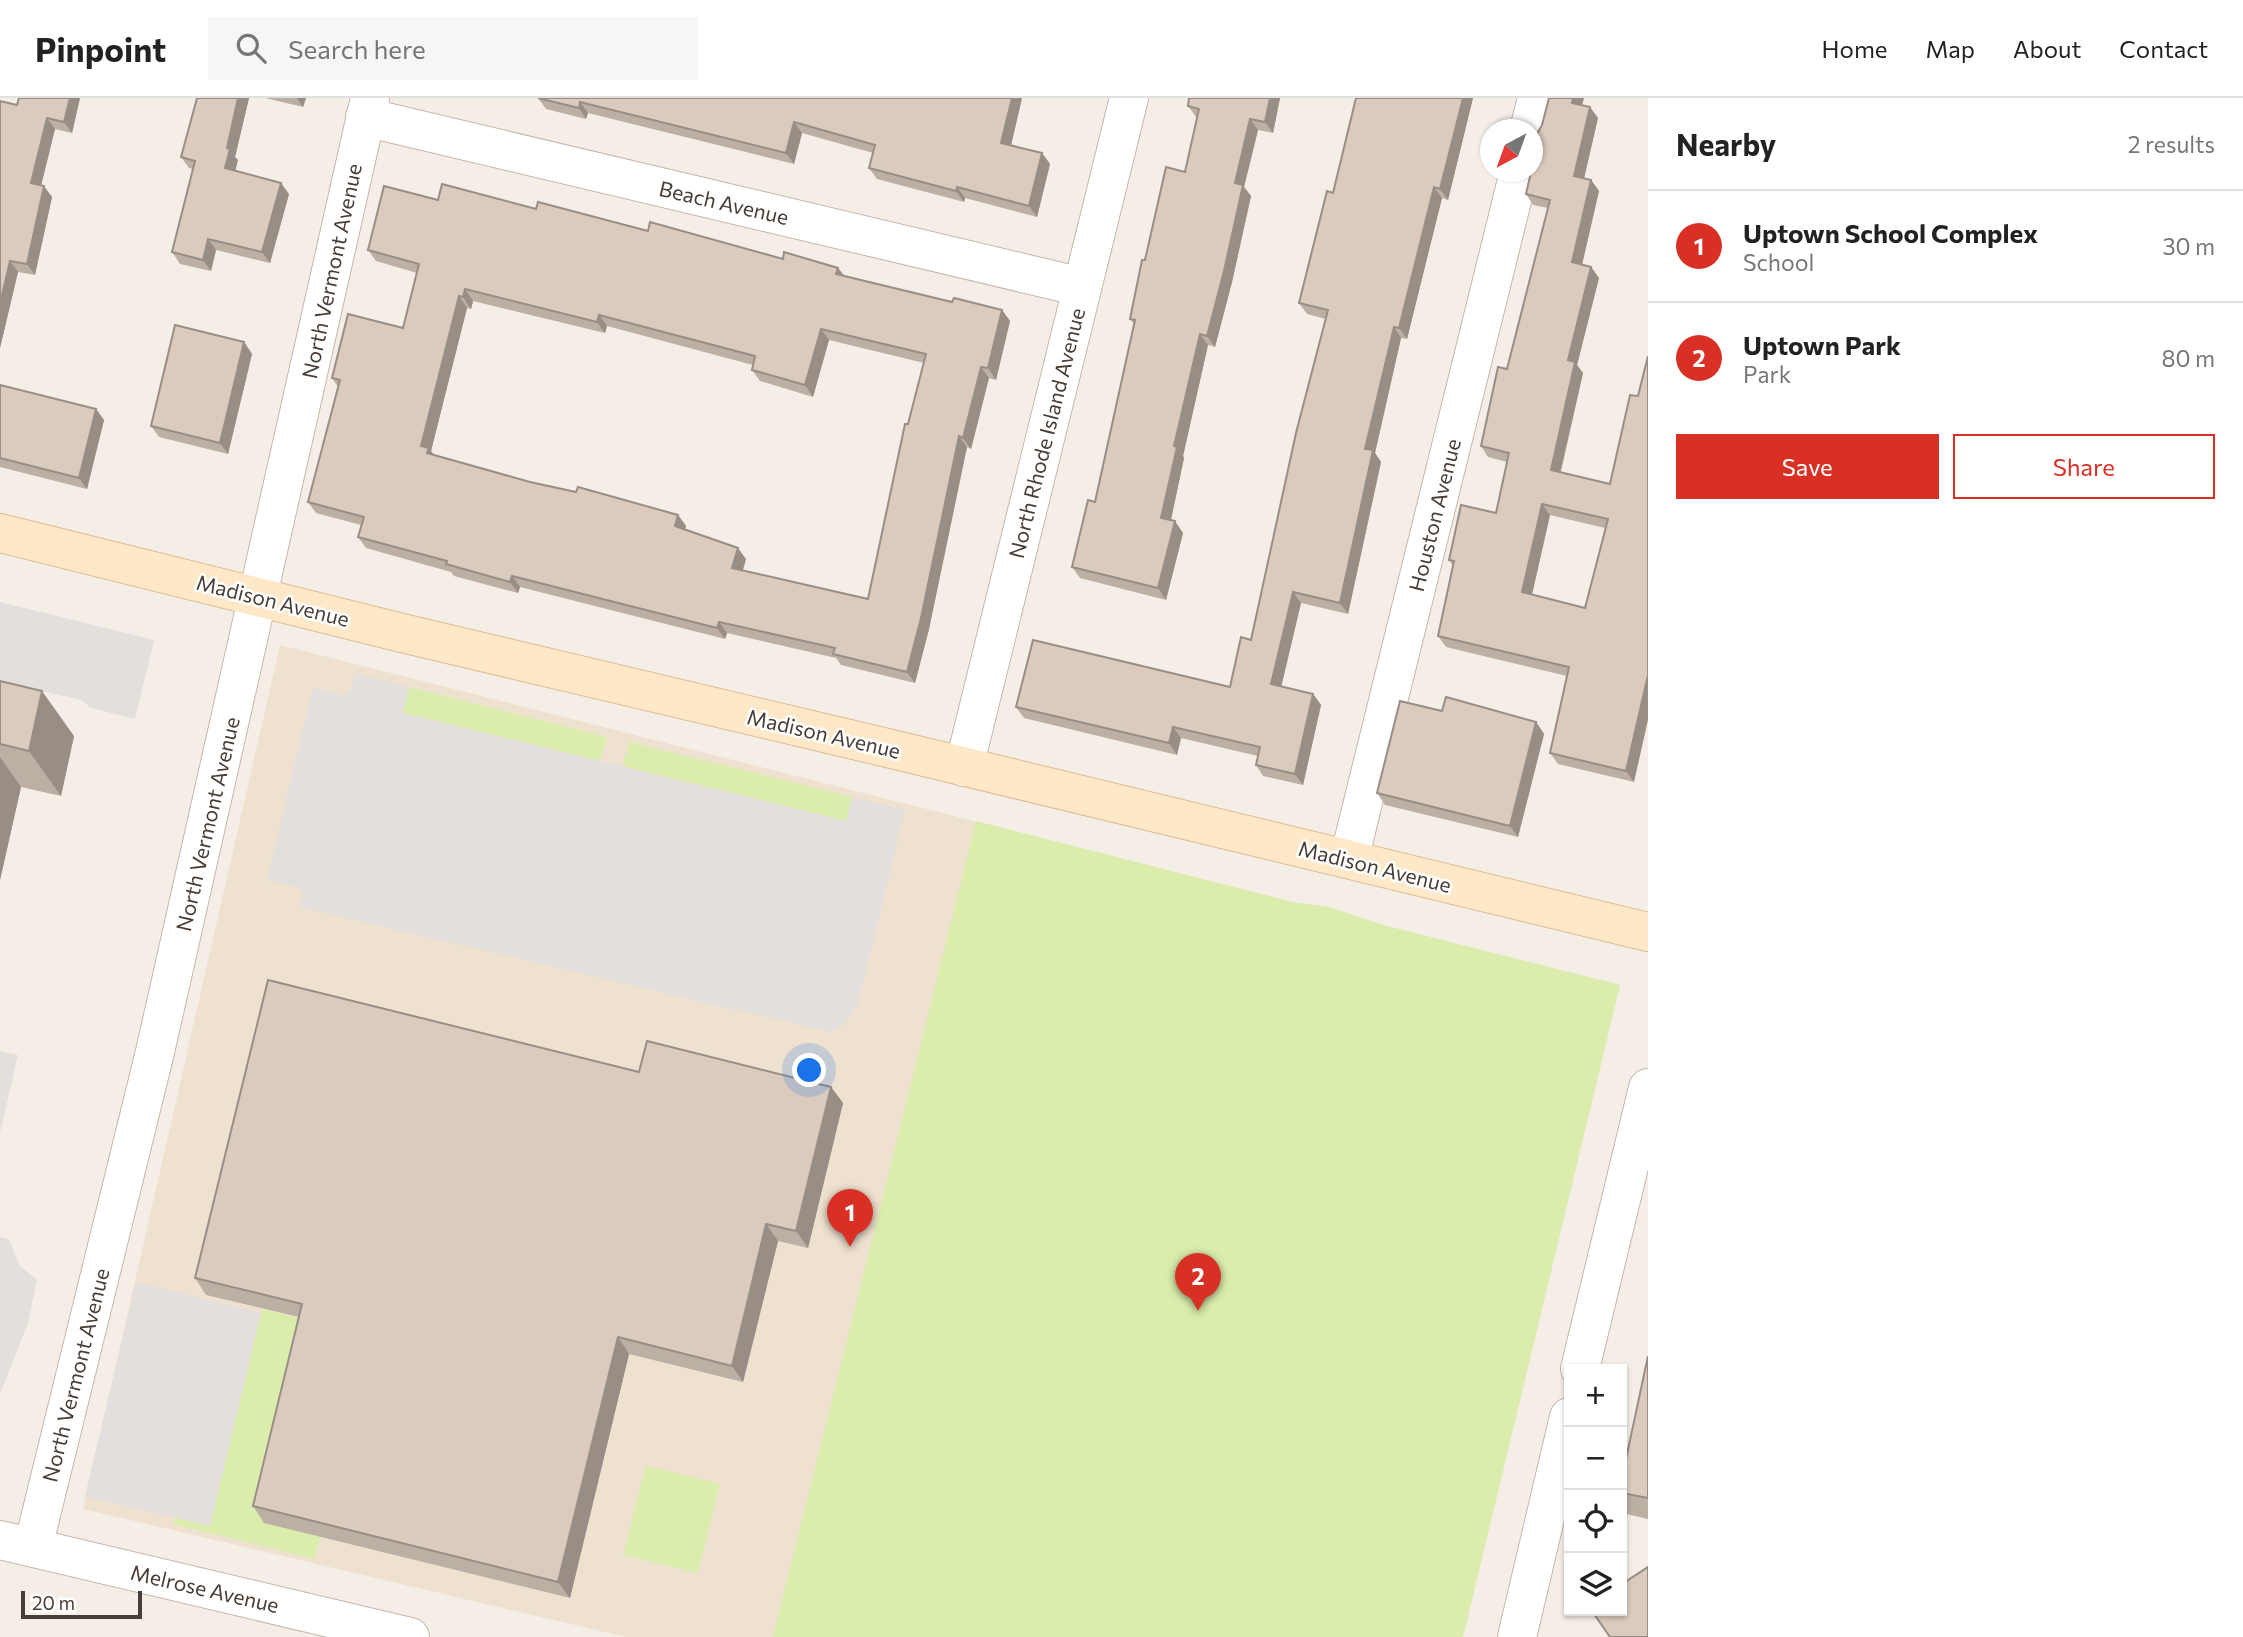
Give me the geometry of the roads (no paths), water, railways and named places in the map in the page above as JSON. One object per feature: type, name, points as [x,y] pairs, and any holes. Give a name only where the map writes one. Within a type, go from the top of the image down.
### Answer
[{"type":"street","name":"North Rhode Island Avenue","points":[[964,767],[1129,98]]},
{"type":"street","points":[[1532,119],[1537,98]]},
{"type":"street","name":"Beach Avenue","points":[[368,108],[1082,287]]},
{"type":"street","name":"North Vermont Avenue","points":[[17,1544],[155,1052],[368,108]]},
{"type":"street","name":"Houston Avenue","points":[[1349,859],[1517,182]]},
{"type":"street","name":"Madison Avenue","points":[[0,533],[402,634],[1648,932]]},
{"type":"street","points":[[1581,1364],[1648,1088]]},
{"type":"street","points":[[1517,1637],[1567,1427]]},
{"type":"street","name":"Melrose Avenue","points":[[17,1544],[410,1637]]},
{"type":"place","name":"Uptown School Complex","points":[[850,1247]]},
{"type":"place","name":"Uptown Park","points":[[1198,1311]]}]
